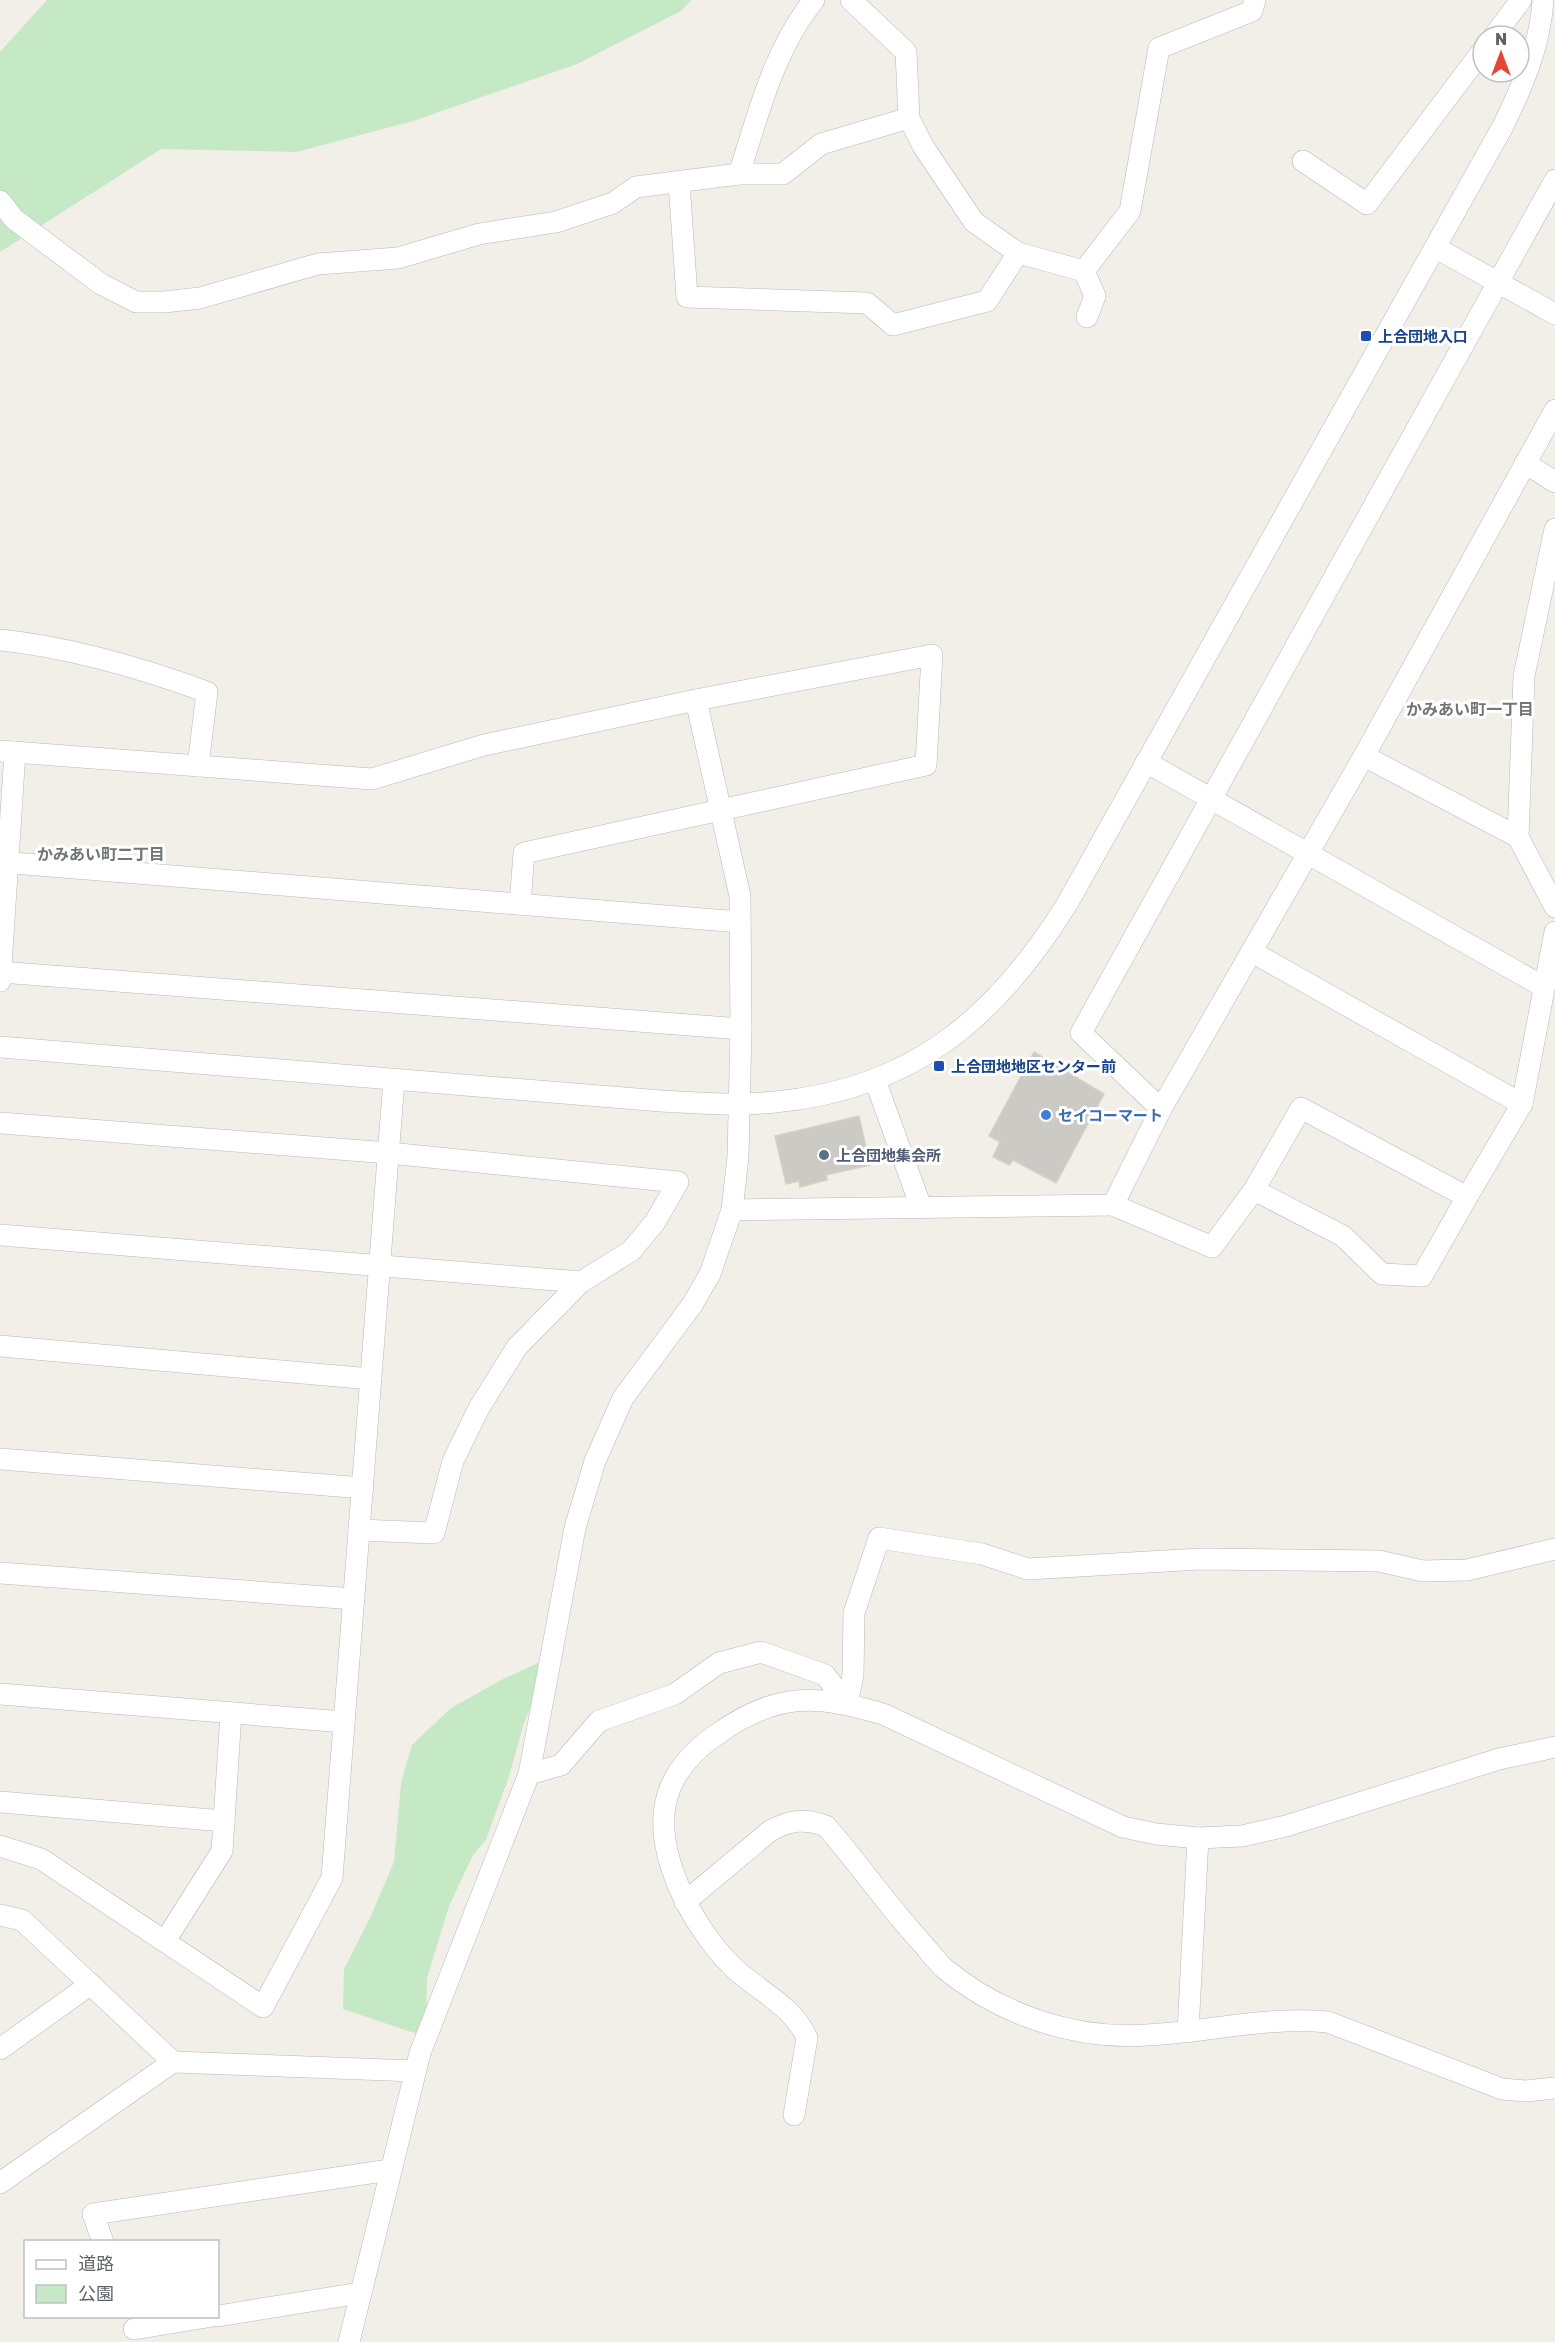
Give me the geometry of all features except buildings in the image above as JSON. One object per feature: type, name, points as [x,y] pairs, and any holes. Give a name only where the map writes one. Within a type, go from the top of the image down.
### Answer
[{"type":"street","points":[[738,174],[764,95],[787,40],[814,0]]},
{"type":"street","points":[[851,0],[906,52],[909,118],[923,146],[974,222],[1018,253],[1084,271]]},
{"type":"street","points":[[1084,271],[1130,211],[1159,48],[1252,11],[1256,0]]},
{"type":"street","points":[[1503,24],[1521,0]]},
{"type":"street","points":[[0,1047],[662,1101],[739,1104],[825,1095],[875,1080],[915,1062],[955,1036],[993,1000],[1023,966],[1067,904],[1479,170],[1522,87],[1533,57],[1547,3]]},
{"type":"street","points":[[1303,161],[1367,204],[1471,66]]},
{"type":"street","points":[[0,201],[14,219],[101,284],[136,302],[164,302],[200,298],[318,264],[398,258],[479,234],[556,222],[613,203],[636,187],[738,174],[783,174],[821,144],[909,118]]},
{"type":"street","points":[[1161,1109],[1081,1033],[1555,180]]},
{"type":"street","points":[[679,182],[687,297],[867,303],[893,325],[987,301],[1018,253]]},
{"type":"street","points":[[1436,248],[1555,314]]},
{"type":"street","points":[[1084,271],[1095,296],[1087,317]]},
{"type":"street","points":[[1113,1205],[1161,1109],[1364,756],[1555,410]]},
{"type":"street","points":[[1525,463],[1555,482]]},
{"type":"street","points":[[1555,529],[1524,676],[1518,837],[1555,907]]},
{"type":"street","points":[[0,640],[24,642],[149,671],[207,692],[198,766]]},
{"type":"street","points":[[0,981],[8,752],[372,779],[484,745],[696,699],[932,655],[926,765],[720,808],[524,853],[520,904]]},
{"type":"street","points":[[349,2342],[420,2053],[528,1774],[575,1528],[595,1461],[623,1398],[692,1305],[710,1274],[732,1210],[738,1157],[741,896],[696,699]]},
{"type":"street","points":[[1364,756],[1518,837]]},
{"type":"street","points":[[1146,762],[1545,987]]},
{"type":"street","points":[[4,862],[741,922]]},
{"type":"street","points":[[1254,1190],[1343,1236],[1382,1274],[1422,1276],[1522,1104],[1555,932]]},
{"type":"street","points":[[1252,952],[1522,1104]]},
{"type":"street","points":[[0,972],[741,1029]]},
{"type":"street","points":[[0,1846],[41,1859],[263,2007],[332,1878],[394,1080]]},
{"type":"street","points":[[875,1080],[921,1208]]},
{"type":"street","points":[[732,1210],[1113,1205],[1212,1247],[1254,1190],[1301,1108],[1467,1197]]},
{"type":"street","points":[[0,1123],[389,1153],[678,1182],[655,1222],[631,1251],[581,1282],[517,1347],[479,1408],[453,1461],[434,1533],[359,1530]]},
{"type":"street","points":[[0,1235],[581,1282]]},
{"type":"street","points":[[0,1346],[371,1379]]},
{"type":"street","points":[[0,1459],[363,1488]]},
{"type":"street","points":[[847,1704],[853,1675],[854,1613],[879,1538],[982,1554],[1028,1569],[1200,1559],[1379,1561],[1423,1571],[1467,1570],[1555,1550]]},
{"type":"street","points":[[0,1573],[354,1599]]},
{"type":"street","points":[[528,1774],[561,1765],[599,1721],[675,1694],[719,1663],[761,1652],[825,1675],[847,1704]]},
{"type":"street","points":[[0,1694],[344,1722]]},
{"type":"street","points":[[794,2115],[807,2038],[802,2027],[775,1999],[733,1967],[704,1934],[685,1902],[672,1868],[665,1830],[664,1814],[670,1787],[683,1765],[704,1743],[752,1712],[783,1703],[817,1700],[847,1704],[884,1714],[1122,1827],[1156,1834],[1198,1838],[1242,1836],[1286,1826],[1499,1759],[1555,1748]]},
{"type":"street","points":[[165,1941],[222,1851],[231,1713]]},
{"type":"street","points":[[0,1802],[224,1821]]},
{"type":"street","points":[[685,1902],[770,1831],[797,1820],[811,1820],[826,1826],[910,1930],[944,1968],[978,1993],[1023,2016],[1072,2029],[1139,2036],[1273,2021],[1300,2019],[1328,2022],[1492,2086],[1526,2091],[1555,2088]]},
{"type":"street","points":[[1188,2032],[1198,1838]]},
{"type":"street","points":[[0,1915],[22,1920],[173,2062]]},
{"type":"street","points":[[0,2049],[92,1984]]},
{"type":"street","points":[[0,2183],[173,2062],[415,2071]]},
{"type":"street","points":[[103,2240],[93,2214],[390,2170]]},
{"type":"street","points":[[219,2316],[360,2293]]},
{"type":"street","points":[[134,2329],[201,2318]]},
{"type":"green space","points":[[47,0],[691,0],[681,11],[577,64],[413,121],[296,152],[161,149],[0,252],[0,52]]},
{"type":"green space","points":[[551,1657],[524,1723],[509,1776],[486,1840],[473,1855],[449,1906],[427,1978],[426,2037],[343,2009],[344,1969],[370,1918],[394,1862],[401,1783],[412,1745],[451,1708],[505,1678]]},
{"type":"place","name":"上合団地入口","points":[[1366,336]]},
{"type":"place","name":"上合団地地区センター前","points":[[939,1066]]},
{"type":"place","name":"セイコーマート","points":[[1046,1115]]},
{"type":"place","name":"上合団地集会所","points":[[824,1155]]},
{"type":"district","name":"かみあい町一丁目","points":[[1470,709]]},
{"type":"district","name":"かみあい町二丁目","points":[[101,854]]}]
